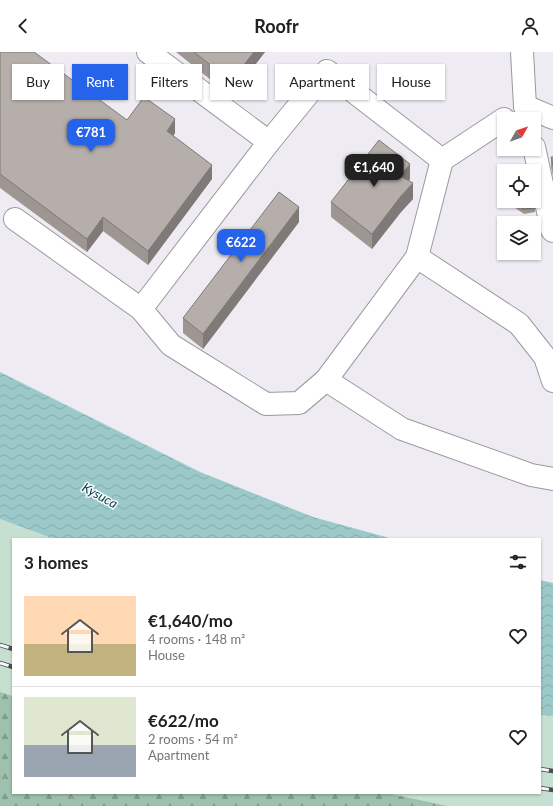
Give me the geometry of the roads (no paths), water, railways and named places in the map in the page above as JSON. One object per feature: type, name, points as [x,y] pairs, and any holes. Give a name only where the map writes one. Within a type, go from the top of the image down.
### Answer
[{"type":"lane","points":[[148,52],[269,142]]},
{"type":"lane","points":[[522,52],[527,112]]},
{"type":"lane","points":[[141,309],[269,142],[327,71],[442,160]]},
{"type":"lane","points":[[541,115],[553,118]]},
{"type":"lane","points":[[15,219],[141,309],[171,345],[266,404],[299,403],[326,380],[418,257],[442,160],[497,124]]},
{"type":"lane","points":[[536,156],[553,231]]},
{"type":"lane","points":[[418,257],[519,324],[545,357],[553,381]]},
{"type":"lane","points":[[326,380],[402,429],[531,475],[553,479]]},
{"type":"water","name":"Kysuca","points":[[0,372],[200,472],[313,517],[389,538],[51,538],[0,519]]},
{"type":"water","points":[[541,580],[553,583],[553,716],[541,715]]},
{"type":"railway","points":[[0,645],[12,649]]},
{"type":"railway","points":[[0,663],[12,667]]},
{"type":"railway","points":[[541,769],[553,771]]},
{"type":"railway","points":[[541,788],[553,790]]}]
